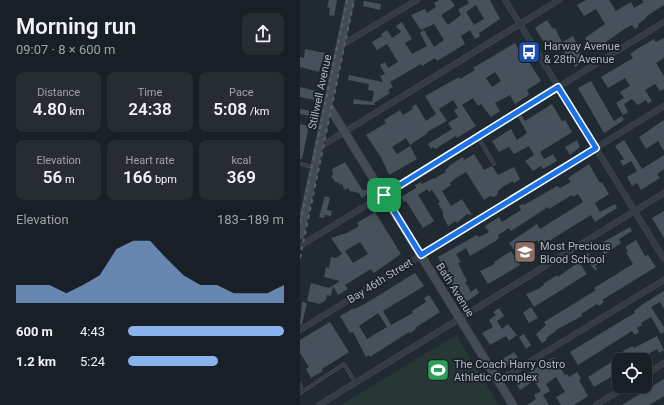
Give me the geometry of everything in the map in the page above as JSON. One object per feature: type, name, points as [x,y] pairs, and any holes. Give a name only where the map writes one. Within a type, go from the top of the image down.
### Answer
[{"type":"street","name":"Stillwell Avenue","points":[[300,235],[303,207],[320,147],[350,0]]},
{"type":"street","points":[[340,46],[417,0]]},
{"type":"street","points":[[505,0],[664,259]]},
{"type":"street","points":[[320,147],[559,0]]},
{"type":"street","points":[[300,246],[664,22]]},
{"type":"street","name":"Bath Avenue","points":[[328,105],[513,405]]},
{"type":"street","name":"Bay 46th Street","points":[[300,330],[664,106]]},
{"type":"street","points":[[319,405],[664,193]]},
{"type":"street","points":[[498,382],[664,280]]},
{"type":"street","points":[[652,371],[664,363]]},
{"type":"street","points":[[596,405],[616,393]]},
{"type":"lane","points":[[478,137],[494,164]]},
{"type":"lane","points":[[300,164],[315,168]]},
{"type":"lane","points":[[300,384],[301,392],[344,364],[356,383]]},
{"type":"shaded area","name":"The Coach Harry Ostro Athletic Complex","points":[[456,335],[499,405],[341,405]]},
{"type":"building","points":[[329,0],[337,0],[334,16],[329,15],[330,8],[327,7]]},
{"type":"building","points":[[439,0],[451,0],[455,6],[441,15],[448,25],[461,15],[458,10],[469,3],[467,0],[490,0],[500,19],[479,33],[480,36],[475,39],[470,30],[461,36],[465,44],[437,61],[435,58],[422,66],[421,64],[390,82],[393,87],[388,90],[390,93],[374,103],[375,105],[353,104],[354,99],[372,102],[374,91],[368,90],[369,84],[348,80],[349,75],[383,82],[380,76],[385,74],[380,65],[385,62],[388,68],[398,62],[387,44],[377,50],[372,42],[382,36],[381,34],[387,30],[392,38],[401,32],[396,26],[402,22],[412,39],[405,43],[412,54],[427,46],[420,33],[424,30],[434,47],[444,40],[434,24],[421,30],[411,15],[425,9],[427,13],[436,7],[434,3]],"holes":[[[476,5],[484,19],[474,25],[466,12]]]},
{"type":"building","points":[[586,0],[609,0],[616,11],[631,2],[634,8],[644,2],[642,0],[664,0],[664,5],[647,16],[635,29],[632,25],[593,51],[585,38],[605,24],[596,9],[584,16],[577,5]]},
{"type":"building","points":[[364,1],[381,4],[380,10],[363,6]]},
{"type":"building","points":[[547,20],[553,29],[555,28],[562,42],[573,36],[577,44],[575,45],[584,61],[575,67],[572,62],[567,65],[561,55],[565,53],[560,44],[549,50],[535,28]]},
{"type":"building","points":[[664,38],[664,58],[656,63],[664,76],[664,89],[660,91],[655,84],[645,90],[652,101],[648,104],[646,100],[638,105],[632,99],[624,104],[628,112],[623,115],[616,103],[624,98],[620,92],[630,86],[625,78],[608,88],[601,77],[633,58],[630,54],[637,49],[654,39],[656,42]]},
{"type":"building","points":[[515,43],[519,50],[521,49],[527,63],[529,62],[541,81],[527,90],[529,95],[515,104],[510,95],[495,103],[500,111],[491,117],[481,104],[478,106],[473,98],[462,105],[476,126],[457,138],[456,136],[435,149],[433,147],[431,149],[428,144],[452,129],[448,123],[458,117],[454,110],[458,108],[453,100],[439,109],[447,121],[427,132],[428,133],[410,145],[406,138],[392,147],[397,154],[410,146],[417,159],[389,175],[381,157],[366,135],[386,123],[384,120],[400,110],[403,115],[413,109],[412,107],[416,104],[426,121],[436,114],[425,96],[459,77],[460,79],[475,70],[473,68]],"holes":[[[495,72],[501,81],[492,87],[486,78]]]},
{"type":"building","points":[[305,49],[325,53],[319,72],[300,67],[300,57],[304,58]]},
{"type":"building","points":[[591,81],[614,121],[622,116],[624,120],[604,133],[578,88]]},
{"type":"building","points":[[300,87],[316,91],[314,100],[300,97]]},
{"type":"building","points":[[552,104],[562,121],[565,120],[572,132],[540,152],[544,159],[553,154],[557,161],[543,169],[541,166],[533,171],[525,161],[534,155],[529,146],[514,154],[509,147],[499,152],[492,141],[511,129],[517,140],[527,133],[518,117],[521,115],[525,121]]},
{"type":"building","points":[[300,109],[311,111],[310,116],[300,114]]},
{"type":"building","points":[[664,120],[664,151],[658,141],[646,149],[639,137]]},
{"type":"building","points":[[300,124],[309,126],[302,159],[300,159]]},
{"type":"building","points":[[577,140],[580,147],[570,155],[565,147]]},
{"type":"building","points":[[624,140],[642,169],[664,155],[664,169],[657,174],[660,178],[641,190],[637,183],[632,186],[627,177],[637,171],[631,161],[623,166],[620,161],[624,159],[615,146]]},
{"type":"building","points":[[474,154],[484,170],[492,166],[498,175],[514,167],[520,179],[514,183],[513,181],[504,186],[494,197],[490,196],[484,200],[466,172],[456,178],[450,183],[451,185],[442,191],[451,206],[462,199],[472,215],[467,214],[457,223],[456,221],[448,226],[438,203],[440,202],[432,190],[429,192],[427,189],[418,195],[434,221],[423,228],[406,201],[404,202],[401,197],[416,188],[415,185],[421,182],[422,184],[433,178],[434,179],[446,172],[445,170],[449,166],[463,157],[464,160]]},
{"type":"building","points":[[345,162],[363,191],[366,189],[369,193],[362,198],[359,193],[350,191],[348,188],[345,190],[342,184],[340,185],[338,182],[336,183],[331,176],[333,175],[332,169]]},
{"type":"building","points":[[589,164],[600,183],[602,182],[609,194],[595,203],[600,212],[615,204],[617,208],[595,222],[591,215],[549,241],[552,246],[543,251],[537,240],[516,253],[509,243],[537,224],[540,229],[583,202],[578,194],[573,197],[572,195],[549,209],[548,207],[511,231],[509,228],[498,235],[499,238],[494,242],[470,256],[466,248],[456,254],[461,262],[458,263],[467,281],[465,282],[471,292],[476,288],[479,293],[466,302],[459,292],[458,293],[445,272],[449,269],[444,261],[441,263],[438,257],[477,235],[479,237],[489,232],[485,226],[499,217],[502,222],[521,210],[519,206],[524,205],[557,186],[560,188],[571,182],[568,178]]},
{"type":"building","points":[[325,196],[330,198],[327,210],[332,211],[331,216],[325,215],[324,218],[319,217]]},
{"type":"building","points":[[664,211],[664,238],[652,218]]},
{"type":"building","points":[[375,212],[401,254],[374,273],[371,269],[345,285],[348,289],[338,295],[333,286],[331,296],[327,295],[326,300],[320,304],[307,301],[311,283],[329,288],[340,281],[324,277],[326,267],[329,268],[331,257],[336,258],[342,254],[331,238],[347,233],[359,226],[357,223]],"holes":[[[360,242],[368,254],[353,263],[345,251]]]},
{"type":"building","points":[[630,227],[632,231],[619,239],[621,243],[604,255],[598,245]]},
{"type":"building","points":[[636,240],[645,256],[648,255],[656,267],[602,300],[604,302],[599,306],[597,304],[581,314],[582,316],[556,330],[546,338],[547,340],[542,343],[536,334],[546,325],[544,322],[596,290],[594,288],[633,264],[626,252],[628,251],[625,247]]},
{"type":"building","points":[[511,251],[520,265],[488,284],[480,271],[495,264],[494,262]]},
{"type":"building","points":[[588,253],[592,260],[601,255],[604,261],[595,266],[597,269],[596,271],[582,256]]},
{"type":"building","points":[[579,262],[587,274],[534,307],[526,294],[538,289],[557,275],[558,277]]},
{"type":"building","points":[[415,273],[424,286],[383,311],[391,325],[413,313],[412,311],[426,302],[424,298],[429,295],[440,312],[415,328],[416,329],[410,333],[409,332],[370,357],[369,355],[366,357],[353,332],[350,333],[340,316],[368,302]],"holes":[[[378,313],[387,327],[367,339],[359,326]]]},
{"type":"building","points":[[664,291],[664,309],[660,302],[651,307],[664,327],[664,332],[661,334],[651,317],[641,323],[642,325],[637,328],[639,332],[635,335],[632,331],[578,365],[570,352],[635,313],[634,311],[643,304]]},
{"type":"building","points":[[302,302],[307,303],[302,324],[300,325]]},
{"type":"building","points":[[531,307],[538,318],[529,323],[523,313]]},
{"type":"building","points":[[499,308],[504,316],[497,321],[502,329],[508,324],[517,335],[509,341],[506,336],[490,345],[482,333],[493,327],[489,320],[496,315],[493,312]]},
{"type":"building","points":[[330,322],[349,352],[322,369],[323,371],[311,378],[306,369],[309,367],[300,353],[300,340]]},
{"type":"building","points":[[524,334],[531,345],[526,349],[519,337]]},
{"type":"building","points":[[657,336],[664,350],[659,353],[657,349],[650,353],[624,353],[623,351],[633,346],[634,348]]},
{"type":"building","points":[[514,352],[518,358],[507,366],[503,359]]},
{"type":"building","points":[[554,357],[565,375],[567,374],[569,377],[577,372],[581,378],[579,380],[588,396],[574,405],[561,405],[556,397],[565,392],[556,377],[546,384],[550,391],[543,395],[549,405],[527,405],[536,399],[534,395],[541,391],[534,381],[520,390],[515,381]]},
{"type":"building","points":[[612,362],[612,376],[594,387],[588,377]]},
{"type":"building","points":[[664,379],[664,396],[649,405],[622,405],[641,393],[652,393],[652,386]]},
{"type":"railway","points":[[300,223],[347,0]]},
{"type":"railway","points":[[300,258],[354,0]]},
{"type":"place","name":"Harway Avenue & 28th Avenue","points":[[529,52]]},
{"type":"place","name":"Most Precious Blood School","points":[[525,252]]},
{"type":"place","name":"The Coach Harry Ostro Athletic Complex","points":[[438,370]]},
{"type":"route","points":[[558,87],[596,148],[421,255],[384,195],[558,87]]}]
